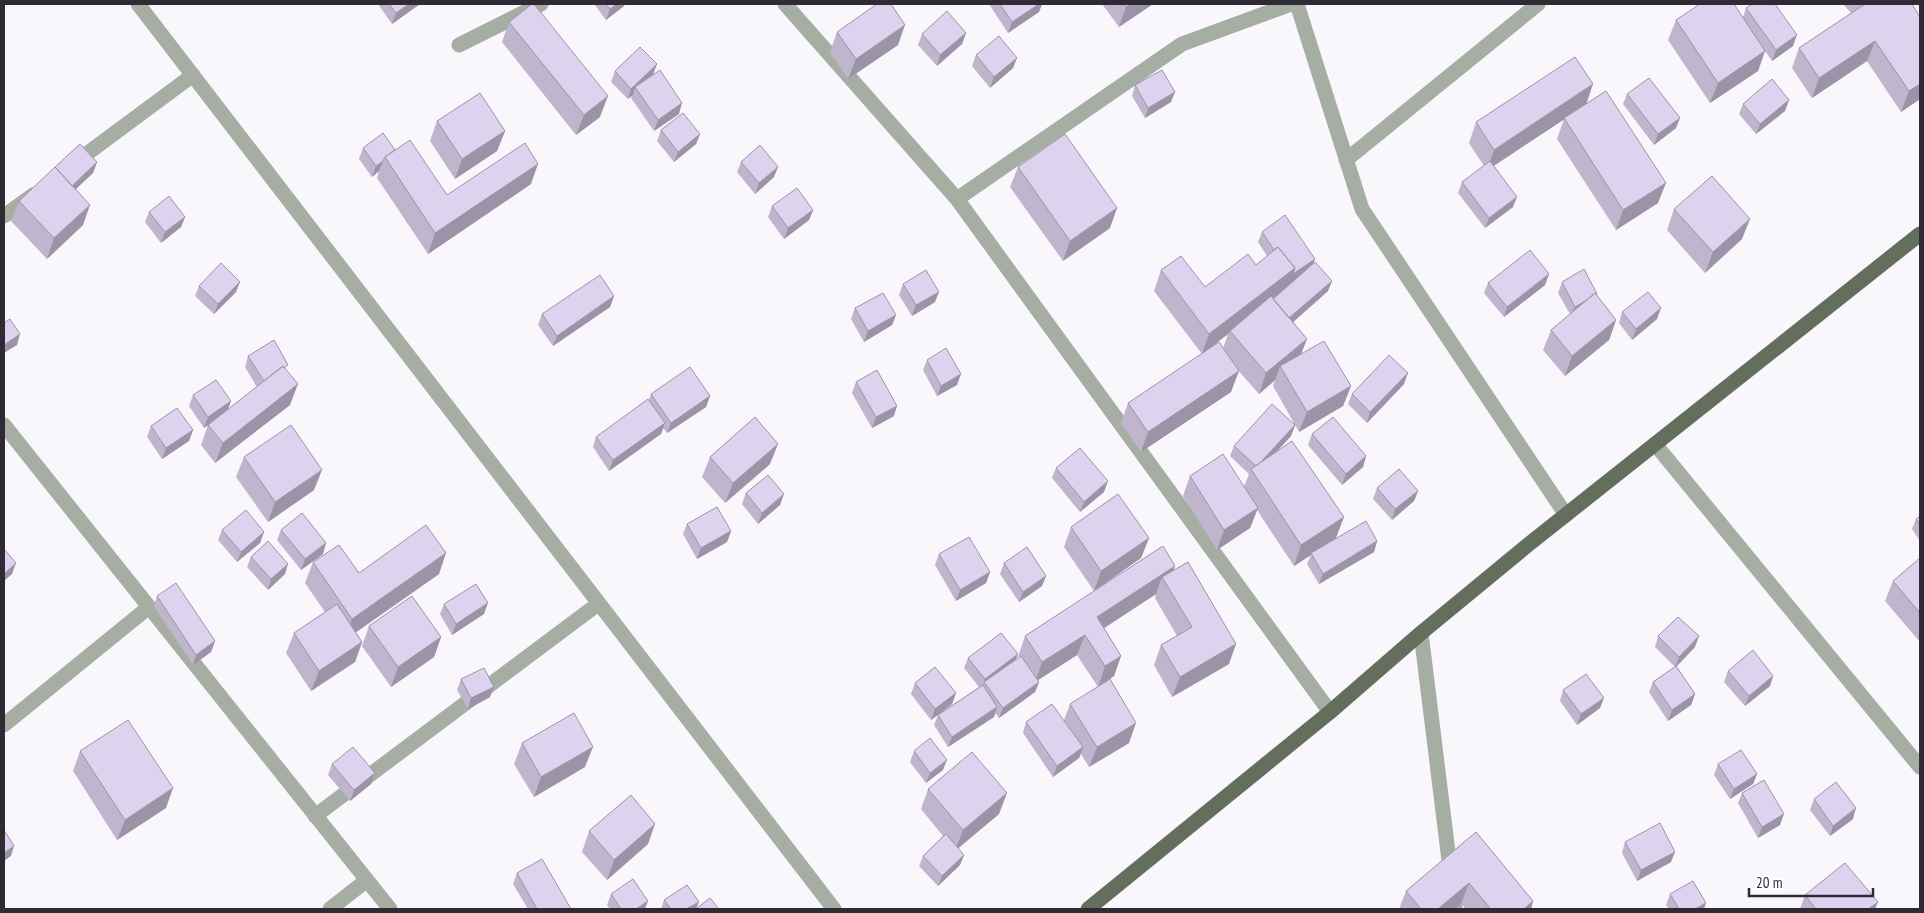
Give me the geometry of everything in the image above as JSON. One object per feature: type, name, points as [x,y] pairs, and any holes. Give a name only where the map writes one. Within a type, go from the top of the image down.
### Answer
[{"type":"main road","points":[[1088,909],[1330,712],[1421,633],[1566,515],[1918,241]]},
{"type":"street","points":[[138,4],[834,909]]},
{"type":"street","points":[[459,45],[540,4]]},
{"type":"street","points":[[785,4],[957,199],[1330,712]]},
{"type":"street","points":[[957,199],[1182,44],[1291,4]]},
{"type":"street","points":[[1297,4],[1362,209],[1566,515]]},
{"type":"street","points":[[1346,160],[1538,4]]},
{"type":"street","points":[[59,175],[192,75]]},
{"type":"street","points":[[4,216],[43,187]]},
{"type":"street","points":[[4,425],[390,909]]},
{"type":"street","points":[[1655,444],[1920,767]]},
{"type":"street","points":[[315,816],[598,604]]},
{"type":"street","points":[[4,725],[149,607]]},
{"type":"street","points":[[1421,633],[1455,909]]},
{"type":"street","points":[[330,909],[366,880]]},
{"type":"building","points":[[389,4],[409,4],[396,13]]},
{"type":"building","points":[[534,4],[608,96],[584,115],[509,22]]},
{"type":"building","points":[[606,4],[617,4],[610,9]]},
{"type":"building","points":[[877,4],[891,4],[905,25],[856,59],[837,32]]},
{"type":"building","points":[[1000,4],[1039,4],[1012,22]]},
{"type":"building","points":[[1700,4],[1734,4],[1765,51],[1718,83],[1676,20]]},
{"type":"building","points":[[1752,4],[1775,4],[1797,35],[1776,50],[1746,8]]},
{"type":"building","points":[[1865,4],[1912,4],[1920,17],[1920,84],[1909,91],[1875,41],[1819,78],[1799,48]]},
{"type":"building","points":[[947,11],[966,33],[940,55],[922,34]]},
{"type":"building","points":[[999,36],[1017,58],[994,77],[976,55]]},
{"type":"building","points":[[640,47],[657,64],[631,89],[615,71]]},
{"type":"building","points":[[1575,57],[1593,84],[1494,150],[1476,122]]},
{"type":"building","points":[[660,70],[682,103],[658,120],[635,87]]},
{"type":"building","points":[[1162,70],[1175,92],[1148,108],[1135,85]]},
{"type":"building","points":[[1649,78],[1680,118],[1658,134],[1627,94]]},
{"type":"building","points":[[1772,79],[1789,100],[1760,124],[1743,104]]},
{"type":"building","points":[[1606,91],[1666,183],[1623,210],[1564,118]]},
{"type":"building","points":[[480,93],[505,131],[462,159],[437,121]]},
{"type":"building","points":[[683,113],[700,134],[678,152],[661,130]]},
{"type":"building","points":[[383,133],[395,150],[376,166],[363,148]]},
{"type":"building","points":[[1065,134],[1117,208],[1070,241],[1018,167]]},
{"type":"building","points":[[410,140],[447,195],[525,143],[538,164],[435,233],[385,157]]},
{"type":"building","points":[[80,144],[97,162],[72,186],[55,167]]},
{"type":"building","points":[[760,145],[778,167],[759,183],[741,162]]},
{"type":"building","points":[[1490,161],[1517,197],[1489,218],[1462,182]]},
{"type":"building","points":[[55,167],[90,205],[54,238],[19,201]]},
{"type":"building","points":[[1712,176],[1750,219],[1713,252],[1674,209]]},
{"type":"building","points":[[797,188],[813,210],[788,228],[772,206]]},
{"type":"building","points":[[169,196],[185,217],[165,232],[149,212]]},
{"type":"building","points":[[1285,215],[1315,259],[1293,274],[1295,268],[1278,247],[1274,250],[1262,232]]},
{"type":"building","points":[[1278,247],[1295,268],[1209,334],[1161,270],[1181,256],[1205,287],[1248,254],[1256,265]]},
{"type":"building","points":[[1530,250],[1549,274],[1507,307],[1488,283]]},
{"type":"building","points":[[1315,262],[1332,281],[1289,318],[1273,299]]},
{"type":"building","points":[[221,263],[240,282],[218,304],[199,286]]},
{"type":"building","points":[[1584,269],[1597,294],[1595,293],[1575,307],[1562,282]]},
{"type":"building","points":[[926,270],[939,292],[916,305],[903,284]]},
{"type":"building","points":[[600,275],[614,296],[557,336],[542,314]]},
{"type":"building","points":[[1648,292],[1661,308],[1636,329],[1622,312]]},
{"type":"building","points":[[883,293],[896,315],[868,331],[855,308]]},
{"type":"building","points":[[1595,293],[1616,320],[1572,356],[1551,330]]},
{"type":"building","points":[[1271,296],[1307,339],[1266,373],[1230,331]]},
{"type":"building","points":[[10,319],[20,334],[4,345],[4,323]]},
{"type":"building","points":[[274,340],[288,365],[284,368],[283,366],[264,381],[248,356]]},
{"type":"building","points":[[1324,341],[1351,386],[1307,412],[1280,366]]},
{"type":"building","points":[[1219,342],[1239,371],[1148,432],[1128,403]]},
{"type":"building","points":[[946,348],[961,374],[941,386],[927,360]]},
{"type":"building","points":[[1389,355],[1408,373],[1370,412],[1352,394]]},
{"type":"building","points":[[283,366],[298,384],[223,443],[208,425]]},
{"type":"building","points":[[690,367],[710,396],[671,423],[651,394]]},
{"type":"building","points":[[877,370],[897,406],[876,417],[856,382]]},
{"type":"building","points":[[216,380],[231,401],[208,417],[193,395]]},
{"type":"building","points":[[648,399],[665,423],[613,460],[596,437]]},
{"type":"building","points":[[1272,404],[1295,425],[1256,466],[1234,446]]},
{"type":"building","points":[[177,408],[193,430],[166,448],[151,426]]},
{"type":"building","points":[[755,417],[778,444],[733,483],[710,457]]},
{"type":"building","points":[[1333,417],[1366,456],[1346,474],[1312,434]]},
{"type":"building","points":[[291,425],[322,470],[275,502],[244,457]]},
{"type":"building","points":[[1292,441],[1344,517],[1301,545],[1251,469]]},
{"type":"building","points":[[1080,448],[1108,481],[1084,502],[1056,468]]},
{"type":"building","points":[[1223,454],[1258,508],[1224,530],[1190,476]]},
{"type":"building","points":[[1399,469],[1418,491],[1395,509],[1377,488]]},
{"type":"building","points":[[768,475],[784,494],[762,513],[746,493]]},
{"type":"building","points":[[1118,494],[1149,538],[1101,571],[1071,527]]},
{"type":"building","points":[[717,507],[731,531],[701,548],[687,524]]},
{"type":"building","points":[[246,510],[264,532],[241,552],[222,530]]},
{"type":"building","points":[[302,513],[326,543],[305,559],[281,530]]},
{"type":"building","points":[[1920,516],[1920,525],[1916,519]]},
{"type":"building","points":[[1366,521],[1377,541],[1323,574],[1311,553]]},
{"type":"building","points":[[426,525],[446,553],[352,619],[313,562],[339,545],[359,573]]},
{"type":"building","points":[[969,537],[990,572],[960,590],[939,554]]},
{"type":"building","points":[[268,541],[288,564],[271,579],[251,557]]},
{"type":"building","points":[[1163,546],[1175,566],[1097,617],[1121,656],[1105,666],[1085,635],[1042,662],[1025,636]]},
{"type":"building","points":[[1027,547],[1046,576],[1023,592],[1004,563]]},
{"type":"building","points":[[4,549],[16,563],[4,574]]},
{"type":"building","points":[[1920,558],[1920,613],[1893,581]]},
{"type":"building","points":[[1188,562],[1236,644],[1180,677],[1161,645],[1192,627],[1162,577]]},
{"type":"building","points":[[176,583],[215,641],[196,655],[157,596]]},
{"type":"building","points":[[476,584],[488,603],[456,624],[444,604]]},
{"type":"building","points":[[412,596],[441,637],[398,667],[369,626]]},
{"type":"building","points":[[337,604],[362,642],[319,671],[294,633]]},
{"type":"building","points":[[1678,617],[1699,636],[1679,657],[1658,636]]},
{"type":"building","points":[[1001,633],[1018,654],[985,679],[968,658]]},
{"type":"building","points":[[1753,650],[1773,676],[1749,696],[1728,671]]},
{"type":"building","points":[[1021,656],[1039,682],[1003,708],[984,682]]},
{"type":"building","points":[[1676,666],[1695,694],[1672,710],[1653,682]]},
{"type":"building","points":[[935,667],[956,693],[935,709],[915,683]]},
{"type":"building","points":[[484,668],[494,687],[471,698],[461,679]]},
{"type":"building","points":[[1586,674],[1604,698],[1581,714],[1563,690]]},
{"type":"building","points":[[1110,679],[1136,723],[1097,747],[1070,704]]},
{"type":"building","points":[[983,685],[997,707],[952,737],[938,715]]},
{"type":"building","points":[[1052,704],[1083,747],[1057,766],[1026,722]]},
{"type":"building","points":[[574,713],[593,747],[541,777],[522,743]]},
{"type":"building","points":[[128,720],[173,788],[125,820],[80,751]]},
{"type":"building","points":[[930,738],[947,760],[930,773],[914,751]]},
{"type":"building","points":[[353,747],[375,773],[354,790],[332,764]]},
{"type":"building","points":[[1741,750],[1757,774],[1734,789],[1718,764]]},
{"type":"building","points":[[972,752],[1007,793],[963,830],[928,789]]},
{"type":"building","points":[[1764,780],[1784,814],[1762,827],[1742,793]]},
{"type":"building","points":[[1836,782],[1856,808],[1833,826],[1814,799]]},
{"type":"building","points":[[631,795],[655,824],[614,860],[589,831]]},
{"type":"building","points":[[1660,823],[1675,852],[1641,870],[1625,842]]},
{"type":"building","points":[[4,830],[14,846],[4,853]]},
{"type":"building","points":[[1476,832],[1533,901],[1524,909],[1491,909],[1469,883],[1438,909],[1421,909],[1406,891]]},
{"type":"building","points":[[946,834],[964,855],[942,876],[923,856]]},
{"type":"building","points":[[542,859],[571,909],[537,909],[517,873]]},
{"type":"building","points":[[1845,863],[1878,902],[1868,909],[1816,909],[1805,895]]},
{"type":"building","points":[[633,879],[648,901],[636,909],[621,909],[611,894]]},
{"type":"building","points":[[1693,881],[1706,903],[1695,909],[1679,909],[1670,894]]},
{"type":"building","points":[[687,885],[699,902],[686,909],[671,909],[664,900]]},
{"type":"building","points":[[710,898],[719,909],[696,909]]}]
